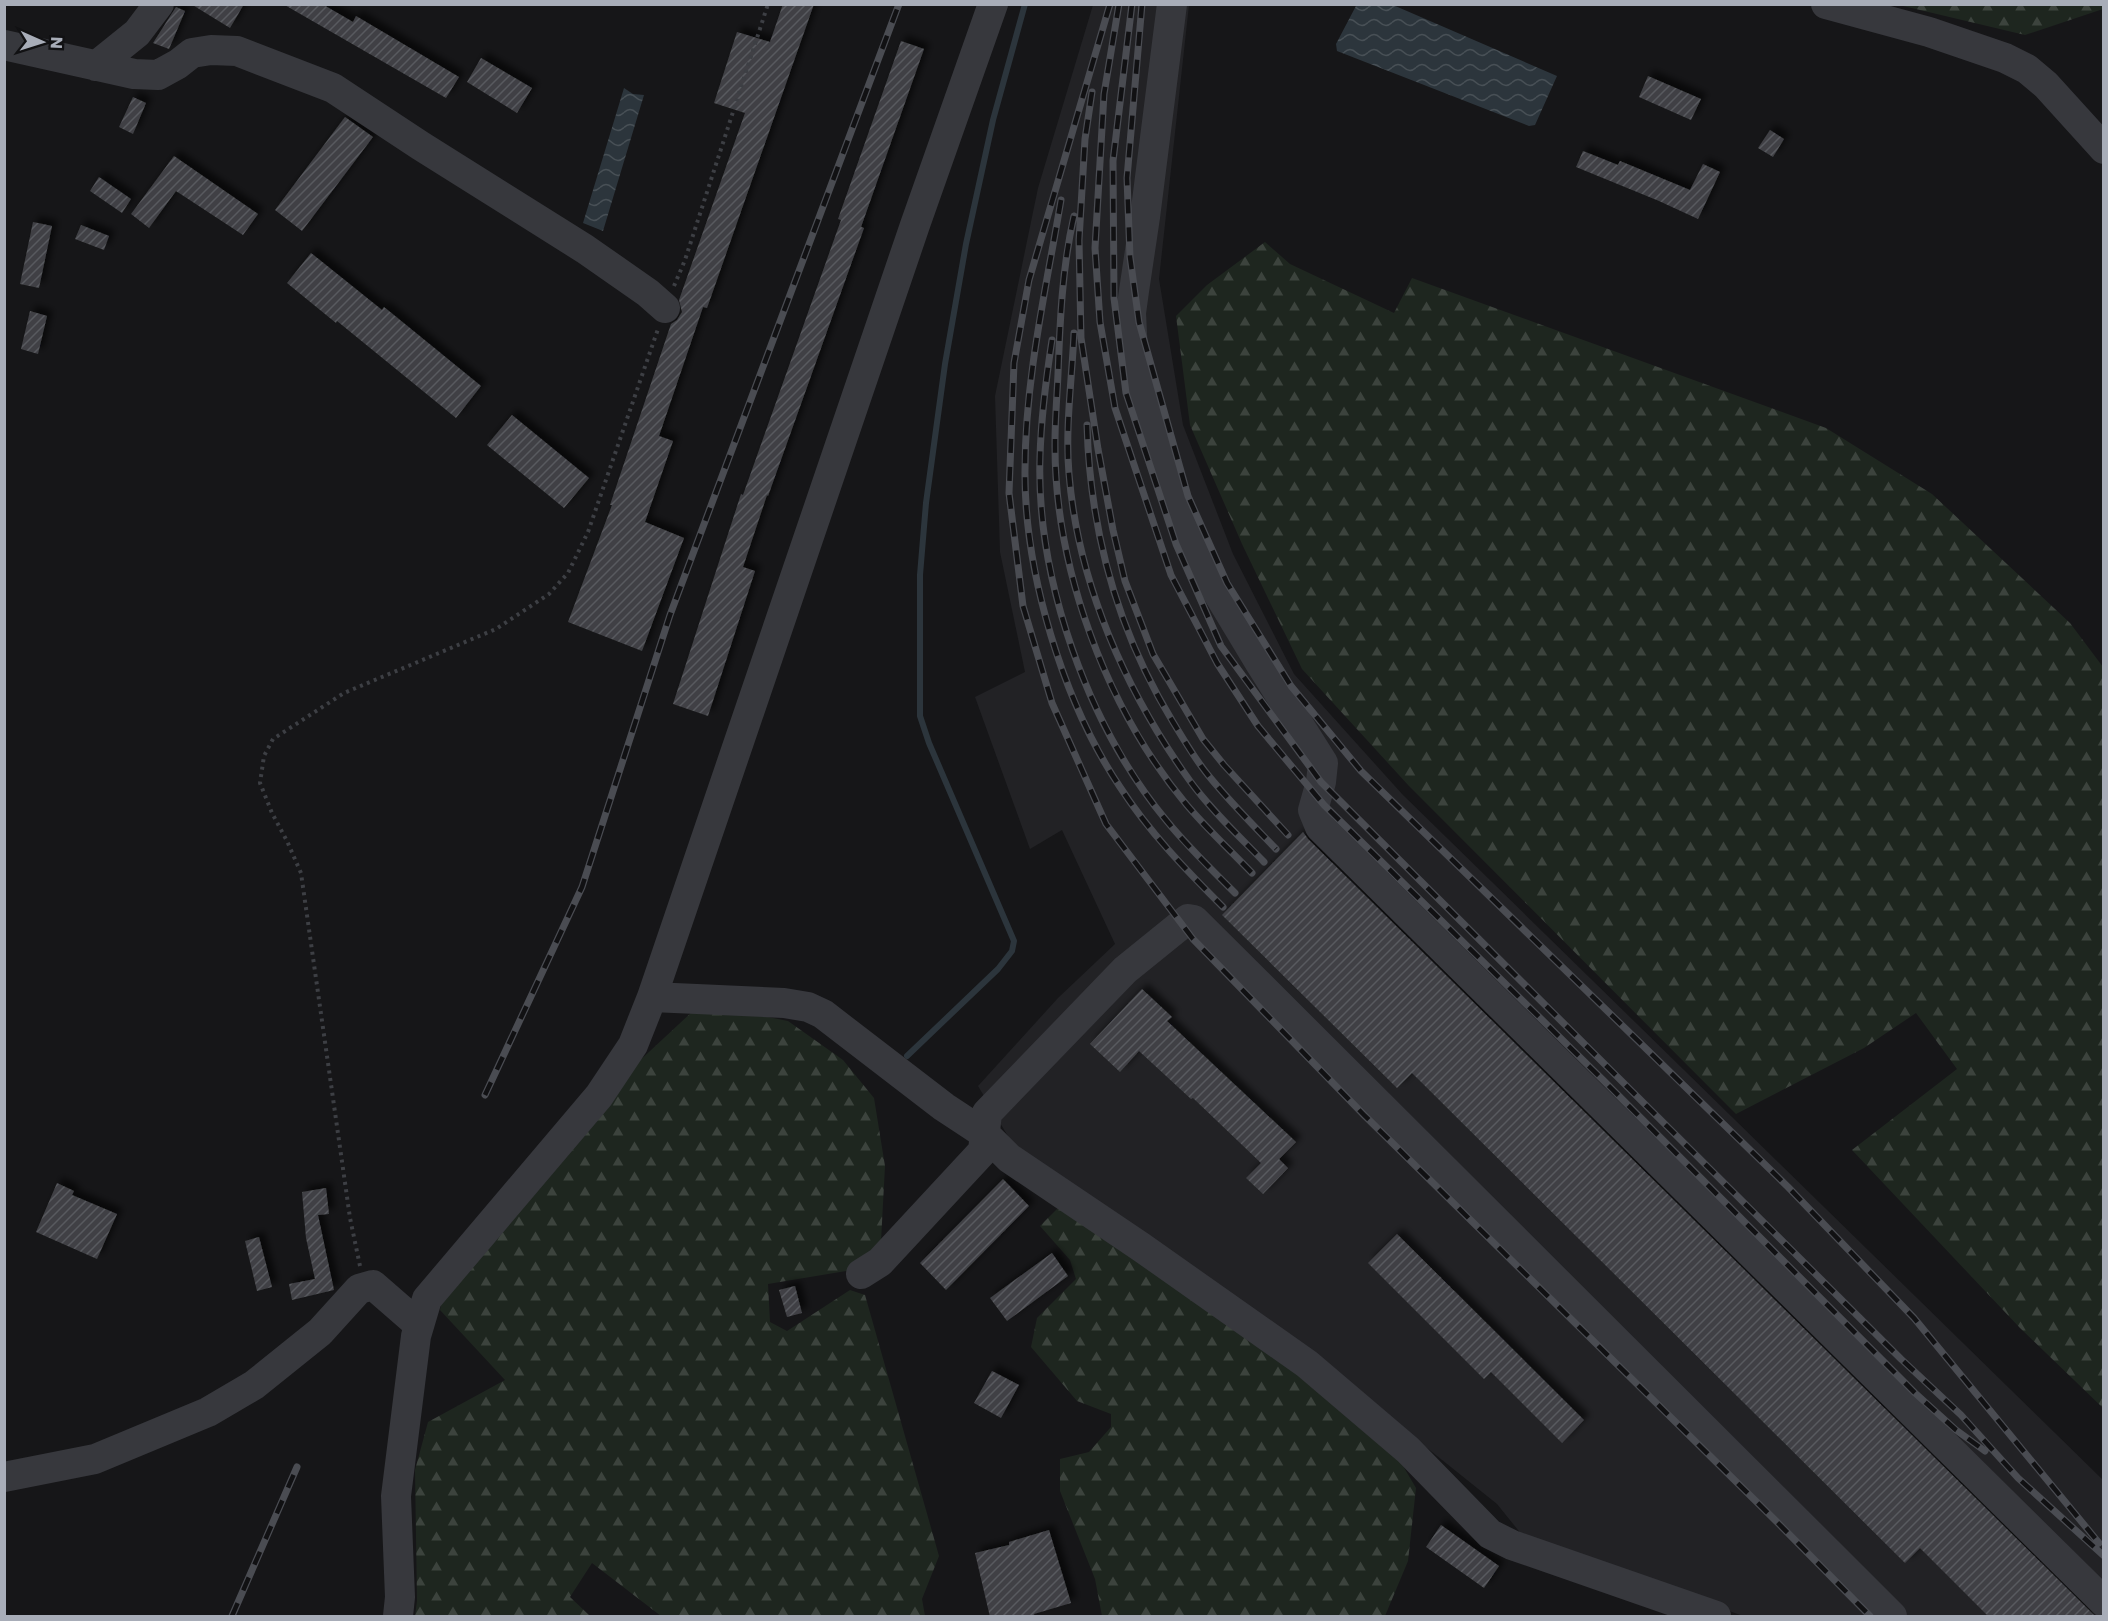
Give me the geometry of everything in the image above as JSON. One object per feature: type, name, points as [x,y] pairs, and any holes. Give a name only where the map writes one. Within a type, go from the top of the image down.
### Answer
[{"type":"street","points":[[96,66],[136,33],[159,4]]},
{"type":"street","points":[[398,1617],[400,1597],[396,1496],[410,1377],[419,1325],[427,1299],[599,1096],[633,1045],[652,997],[915,225],[993,4]]},
{"type":"street","points":[[1172,4],[1131,313],[1133,354],[1145,406],[1176,505],[1213,585],[1323,763],[1321,782],[1313,810],[1320,827],[2103,1602]]},
{"type":"street","points":[[1826,4],[1929,32],[2005,58],[2027,69],[2046,85],[2103,149]]},
{"type":"street","points":[[4,45],[134,74],[158,75],[192,53],[211,50],[237,51],[333,88],[585,249],[648,293],[665,308]]},
{"type":"street","points":[[861,1274],[880,1262],[983,1152],[987,1113],[1125,970],[1188,919],[1194,920],[1892,1617]]},
{"type":"street","points":[[652,997],[784,1003],[808,1007],[824,1014],[944,1107],[985,1134],[1009,1158],[1141,1247],[1307,1364],[1408,1450],[1490,1534],[1522,1549],[1716,1617]]},
{"type":"street","points":[[4,1477],[95,1459],[208,1412],[254,1385],[320,1332],[342,1305],[364,1287],[373,1285],[398,1304],[419,1325]]},
{"type":"path","points":[[364,1287],[350,1218],[301,873],[260,783],[264,756],[273,740],[344,693],[496,630],[549,594],[568,573],[588,532],[665,308],[685,260],[768,4]]},
{"type":"shaded area","points":[[1093,5],[1189,5],[1159,279],[1183,425],[1233,554],[1294,674],[1403,795],[2103,1480],[2103,1616],[1743,1616],[1522,1535],[1497,1504],[1311,1355],[1015,1148],[978,1086],[1058,998],[1115,944],[1062,830],[1030,849],[975,697],[1025,672],[1000,552],[995,396],[1038,188]]},
{"type":"green space","points":[[2103,4],[2103,9],[2025,35],[1899,5]]},
{"type":"green space","points":[[1265,242],[1290,264],[1394,313],[1412,278],[1826,428],[1932,494],[2070,623],[2103,667],[2103,1408],[2020,1328],[1852,1150],[1957,1069],[1916,1013],[1864,1048],[1736,1114],[1409,786],[1302,669],[1242,544],[1190,425],[1176,316],[1207,285]]},
{"type":"green space","points":[[693,1011],[738,1011],[788,1021],[843,1060],[874,1098],[885,1166],[881,1241],[852,1270],[768,1284],[770,1322],[787,1331],[850,1290],[865,1295],[939,1556],[922,1599],[925,1616],[661,1616],[592,1563],[570,1597],[590,1616],[415,1616],[417,1601],[415,1470],[428,1422],[505,1380],[440,1310],[444,1289],[635,1065]]},
{"type":"green space","points":[[1060,1206],[1301,1376],[1396,1454],[1416,1488],[1408,1561],[1385,1616],[1102,1616],[1095,1579],[1060,1491],[1060,1459],[1089,1452],[1111,1427],[1111,1414],[1077,1401],[1031,1347],[1037,1318],[1076,1279],[1070,1260],[1040,1226]]},
{"type":"water","points":[[1357,4],[1393,5],[1557,76],[1535,125],[1529,126],[1337,51],[1336,44]]},
{"type":"water","points":[[624,88],[633,94],[644,95],[603,231],[583,223]]},
{"type":"building","points":[[191,4],[244,4],[230,28]]},
{"type":"building","points":[[283,4],[322,4],[353,22],[356,16],[459,77],[446,98]]},
{"type":"building","points":[[783,4],[814,4],[707,308],[703,307],[659,436],[673,441],[645,522],[684,538],[642,651],[568,622],[612,505],[610,505],[671,324],[682,312],[679,300],[745,113],[714,103],[737,32],[770,42]]},
{"type":"building","points":[[176,7],[185,11],[169,49],[153,43]]},
{"type":"building","points":[[901,41],[924,49],[861,227],[864,228],[743,567],[755,571],[708,716],[673,704],[741,494],[743,495],[841,220],[838,219]]},
{"type":"building","points":[[481,58],[532,88],[517,113],[467,82]]},
{"type":"building","points":[[1648,76],[1701,99],[1691,120],[1639,97]]},
{"type":"building","points":[[133,97],[146,103],[133,134],[119,127]]},
{"type":"building","points":[[345,117],[373,137],[302,231],[275,210]]},
{"type":"building","points":[[1770,130],[1784,139],[1773,157],[1758,148]]},
{"type":"building","points":[[1583,151],[1618,165],[1620,161],[1690,190],[1703,164],[1720,172],[1698,219],[1576,167]]},
{"type":"building","points":[[174,156],[258,214],[243,235],[176,191],[149,228],[131,214]]},
{"type":"building","points":[[99,177],[131,199],[122,213],[90,191]]},
{"type":"building","points":[[33,222],[52,226],[39,288],[20,284]]},
{"type":"building","points":[[81,225],[109,236],[104,250],[75,239]]},
{"type":"building","points":[[311,253],[382,310],[384,307],[481,386],[456,418],[287,283]]},
{"type":"building","points":[[30,311],[47,316],[38,354],[21,349]]},
{"type":"building","points":[[512,415],[589,478],[564,508],[487,445]]},
{"type":"building","points":[[1303,832],[2096,1617],[1989,1617],[1920,1548],[1905,1563],[1412,1073],[1397,1088],[1222,915]]},
{"type":"building","points":[[1142,989],[1172,1017],[1167,1021],[1296,1142],[1279,1159],[1288,1168],[1263,1194],[1246,1178],[1261,1163],[1193,1098],[1191,1099],[1139,1051],[1120,1072],[1090,1044]]},
{"type":"building","points":[[1003,1179],[1029,1206],[946,1290],[920,1263]]},
{"type":"building","points":[[57,1183],[74,1191],[72,1195],[117,1214],[97,1259],[36,1232]]},
{"type":"building","points":[[326,1188],[329,1214],[318,1215],[334,1290],[292,1300],[289,1284],[315,1279],[306,1238],[302,1192]]},
{"type":"building","points":[[1397,1234],[1584,1420],[1562,1443],[1491,1372],[1484,1379],[1368,1263]]},
{"type":"building","points":[[259,1237],[272,1287],[257,1291],[245,1241]]},
{"type":"building","points":[[1052,1253],[1068,1276],[1007,1321],[990,1298]]},
{"type":"building","points":[[795,1286],[802,1313],[787,1317],[779,1290]]},
{"type":"building","points":[[992,1371],[1019,1385],[1001,1418],[974,1403]]},
{"type":"building","points":[[1441,1525],[1499,1566],[1484,1588],[1426,1547]]},
{"type":"building","points":[[1049,1530],[1071,1603],[1034,1614],[1035,1617],[990,1617],[975,1553],[1009,1545],[1009,1542]]},
{"type":"waterway","points":[[907,1056],[998,969],[1012,951],[1014,941],[929,743],[920,716],[920,575],[926,503],[945,364],[966,244],[993,120],[1025,4]]},
{"type":"railway","points":[[485,1095],[582,887],[670,615],[899,4]]},
{"type":"railway","points":[[1110,4],[1029,280],[1014,363],[1009,493],[1023,606],[1052,703],[1106,824],[1193,939],[1364,1115],[1870,1616]]},
{"type":"railway","points":[[1119,4],[1104,94],[1095,248],[1100,322],[1115,408],[1171,575],[1217,663],[1258,726],[1324,805],[1603,1080],[1915,1393],[1956,1430],[1985,1451]]},
{"type":"railway","points":[[1132,4],[1113,161],[1114,298],[1126,393],[1176,544],[1221,646],[1321,782],[1901,1359],[1961,1415],[2018,1478],[2104,1556]]},
{"type":"railway","points":[[1142,4],[1127,178],[1130,257],[1139,322],[1188,496],[1227,583],[1291,686],[1361,771],[1788,1187],[1914,1318],[2099,1543]]},
{"type":"railway","points":[[1092,92],[1085,139],[1079,240],[1081,338],[1098,449],[1125,581],[1153,654],[1203,739],[1288,835]]},
{"type":"railway","points":[[1061,200],[1037,334],[1026,436],[1026,509],[1031,551],[1040,593],[1065,676],[1081,716],[1100,753],[1143,820],[1223,907]]},
{"type":"railway","points":[[1074,216],[1062,295],[1055,442],[1057,490],[1064,538],[1075,586],[1090,634],[1109,680],[1132,725],[1157,766],[1186,804],[1252,873]]},
{"type":"railway","points":[[1074,333],[1068,421],[1069,474],[1074,515],[1094,596],[1126,674],[1167,747],[1207,802],[1264,862]]},
{"type":"railway","points":[[1052,340],[1041,428],[1041,504],[1047,552],[1072,649],[1113,741],[1138,782],[1174,830],[1235,893]]},
{"type":"railway","points":[[1087,425],[1089,465],[1101,542],[1110,580],[1137,653],[1173,722],[1208,775],[1276,849]]},
{"type":"railway","points":[[232,1616],[297,1467]]}]
